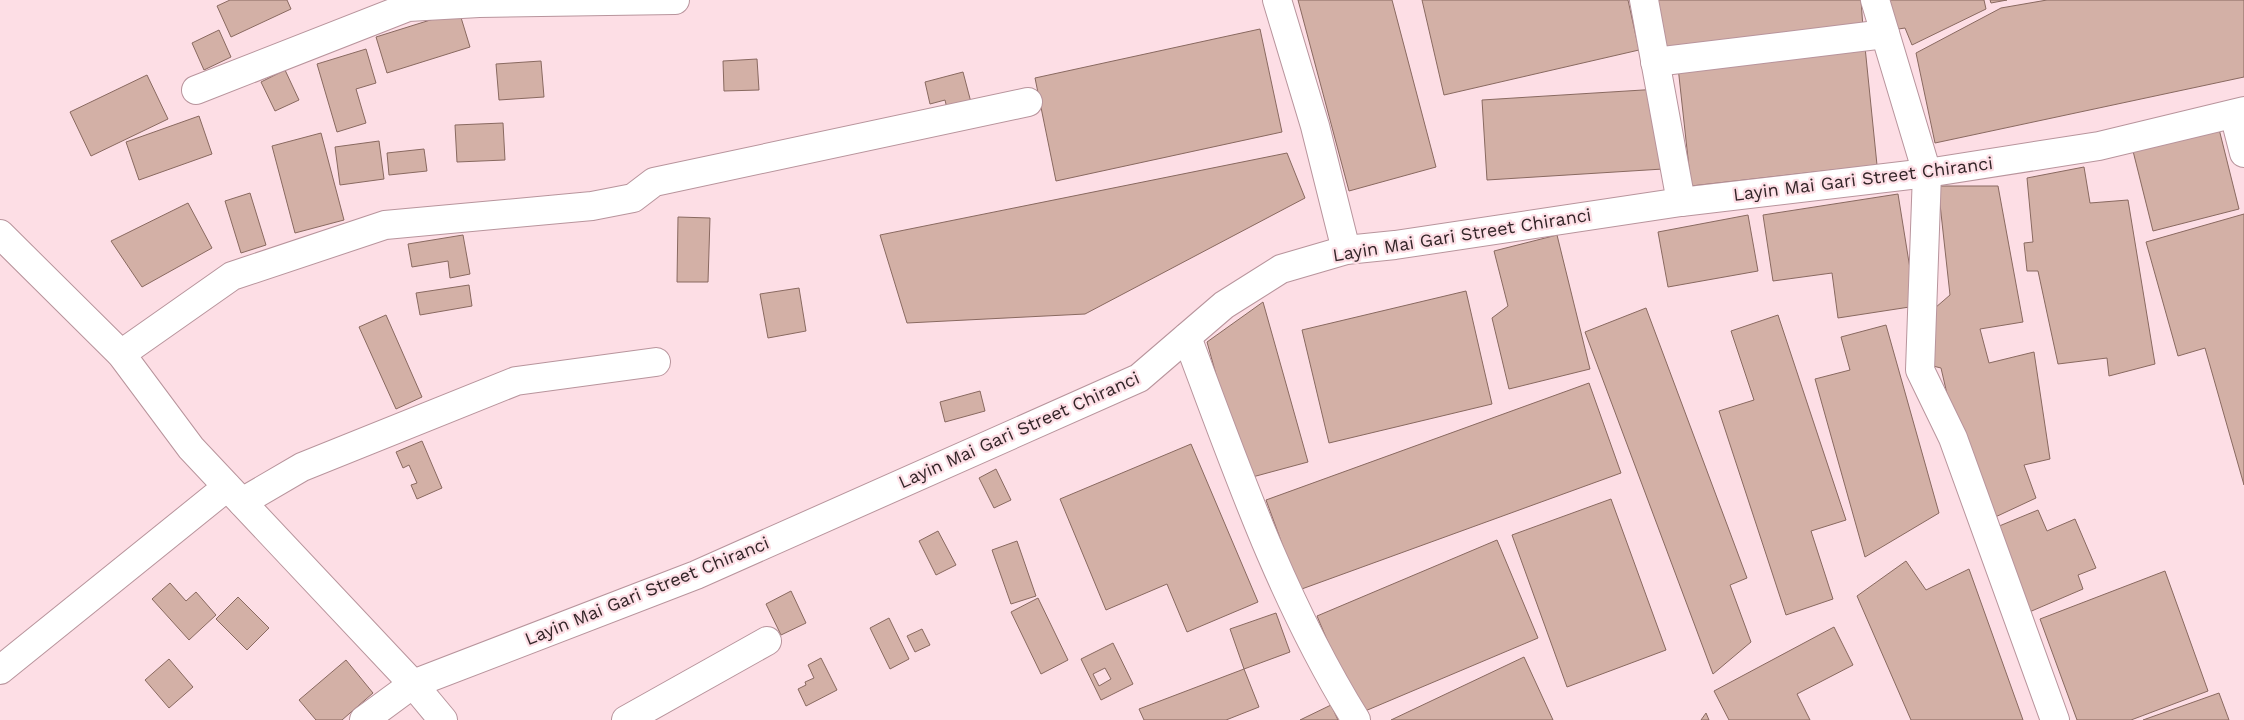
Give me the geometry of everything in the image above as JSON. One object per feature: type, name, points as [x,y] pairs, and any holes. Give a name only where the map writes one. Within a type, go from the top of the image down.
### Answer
[{"type":"street","points":[[196,90],[408,7],[479,3],[675,0]]},
{"type":"street","points":[[1277,0],[1315,126],[1346,250]]},
{"type":"street","points":[[1644,0],[1681,202]]},
{"type":"street","points":[[1875,0],[1926,173],[1920,370],[1953,438],[2055,720]]},
{"type":"street","points":[[1655,62],[1885,34]]},
{"type":"street","points":[[121,354],[232,276],[385,225],[592,206],[633,198],[654,182],[1028,102]]},
{"type":"street","points":[[2239,112],[2244,153]]},
{"type":"street","name":"Layin Mai Gari Street Chiranci","points":[[364,720],[413,684],[696,574],[1139,378],[1224,305],[1281,269],[1346,250],[1395,245],[1681,202],[1926,173],[2099,146],[2239,112]]},
{"type":"street","points":[[0,234],[121,354],[191,448],[413,684],[443,720]]},
{"type":"street","points":[[1186,337],[1261,534],[1329,676],[1356,720]]},
{"type":"street","points":[[0,670],[234,495],[516,381],[656,362]]},
{"type":"street","points":[[626,720],[767,641]]},
{"type":"building","points":[[230,0],[287,0],[291,9],[231,37],[217,6]]},
{"type":"building","points":[[1298,0],[1392,0],[1436,167],[1349,191]]},
{"type":"building","points":[[1422,0],[1628,0],[1639,50],[1444,95]]},
{"type":"building","points":[[1652,0],[1861,0],[1863,28],[1657,48]]},
{"type":"building","points":[[1885,0],[1984,0],[1986,9],[1912,45],[1905,28],[1892,30]]},
{"type":"building","points":[[1990,0],[2007,0],[1991,3]]},
{"type":"building","points":[[2047,0],[2244,0],[2244,77],[1935,143],[1916,53],[2001,8]]},
{"type":"building","points":[[459,11],[470,47],[387,73],[376,37]]},
{"type":"building","points":[[1260,29],[1282,132],[1056,181],[1035,78]]},
{"type":"building","points":[[219,30],[231,57],[204,70],[192,43]]},
{"type":"building","points":[[1865,47],[1877,165],[1691,186],[1678,67]]},
{"type":"building","points":[[366,49],[376,83],[356,89],[366,123],[337,132],[317,64]]},
{"type":"building","points":[[757,59],[759,90],[724,91],[723,61]]},
{"type":"building","points":[[541,61],[544,97],[499,100],[496,64]]},
{"type":"building","points":[[285,70],[299,100],[275,111],[261,82]]},
{"type":"building","points":[[963,72],[973,110],[949,117],[945,100],[930,104],[925,82]]},
{"type":"building","points":[[147,75],[168,119],[91,156],[70,112]]},
{"type":"building","points":[[1659,89],[1663,169],[1487,180],[1482,100]]},
{"type":"building","points":[[199,116],[212,154],[139,180],[126,142]]},
{"type":"building","points":[[503,123],[505,160],[457,162],[455,125]]},
{"type":"building","points":[[2219,129],[2239,209],[2153,231],[2133,151]]},
{"type":"building","points":[[321,133],[344,220],[295,233],[272,146]]},
{"type":"building","points":[[379,141],[384,179],[340,185],[335,147]]},
{"type":"building","points":[[424,149],[427,171],[389,175],[387,153]]},
{"type":"building","points":[[1287,153],[1305,198],[1085,314],[907,323],[880,235]]},
{"type":"building","points":[[2084,167],[2090,203],[2128,200],[2155,364],[2109,376],[2107,358],[2058,364],[2038,271],[2027,271],[2024,243],[2033,242],[2027,178]]},
{"type":"building","points":[[1938,186],[1998,186],[2023,322],[1980,329],[1989,363],[2034,352],[2050,459],[2024,465],[2036,498],[1991,519],[1957,437],[1941,368],[1929,365],[1928,314],[1950,295]]},
{"type":"building","points":[[250,193],[266,245],[241,253],[225,201]]},
{"type":"building","points":[[1898,194],[1916,306],[1838,318],[1832,273],[1773,281],[1763,215]]},
{"type":"building","points":[[188,203],[212,248],[142,287],[111,241]]},
{"type":"building","points":[[2244,214],[2244,485],[2205,348],[2178,356],[2146,242]]},
{"type":"building","points":[[1748,215],[1758,271],[1668,287],[1658,232]]},
{"type":"building","points":[[678,217],[710,218],[708,282],[677,282]]},
{"type":"building","points":[[463,235],[470,274],[450,278],[448,261],[412,267],[408,244]]},
{"type":"building","points":[[1557,235],[1590,369],[1509,389],[1492,318],[1508,306],[1494,251]]},
{"type":"building","points":[[469,285],[472,306],[420,315],[416,293]]},
{"type":"building","points":[[799,288],[806,331],[768,338],[760,294]]},
{"type":"building","points":[[1466,291],[1492,404],[1329,443],[1302,330]]},
{"type":"building","points":[[1263,302],[1308,462],[1245,479],[1207,342]]},
{"type":"building","points":[[1646,308],[1747,578],[1730,585],[1751,642],[1713,674],[1585,332]]},
{"type":"building","points":[[386,315],[422,397],[396,409],[359,327]]},
{"type":"building","points":[[1778,315],[1846,520],[1811,531],[1833,599],[1786,615],[1719,411],[1754,400],[1731,331]]},
{"type":"building","points":[[1886,325],[1939,513],[1865,557],[1815,379],[1850,370],[1841,337]]},
{"type":"building","points":[[1589,383],[1621,473],[1299,590],[1266,500]]},
{"type":"building","points":[[980,391],[985,411],[945,422],[940,402]]},
{"type":"building","points":[[422,441],[442,488],[417,499],[411,485],[417,483],[409,465],[403,468],[396,452]]},
{"type":"building","points":[[1191,444],[1258,602],[1187,632],[1167,584],[1106,610],[1060,499]]},
{"type":"building","points":[[996,469],[1011,500],[994,508],[979,478]]},
{"type":"building","points":[[1611,499],[1666,650],[1567,687],[1512,535]]},
{"type":"building","points":[[2038,510],[2047,531],[2075,519],[2096,568],[2078,575],[2083,589],[2027,613],[1992,529]]},
{"type":"building","points":[[938,531],[956,565],[936,575],[919,541]]},
{"type":"building","points":[[1497,540],[1538,638],[1358,714],[1317,616]]},
{"type":"building","points":[[1017,541],[1036,596],[1011,604],[992,550]]},
{"type":"building","points":[[1906,561],[1926,590],[1969,569],[2023,720],[1911,720],[1857,596]]},
{"type":"building","points":[[2165,571],[2208,691],[2131,720],[2077,720],[2040,619]]},
{"type":"building","points":[[170,583],[186,601],[196,592],[216,615],[189,640],[152,599]]},
{"type":"building","points":[[791,591],[806,623],[781,635],[766,604]]},
{"type":"building","points":[[238,597],[269,628],[247,650],[216,619]]},
{"type":"building","points":[[1038,598],[1068,660],[1041,674],[1011,612]]},
{"type":"building","points":[[1276,613],[1290,652],[1244,669],[1230,629]]},
{"type":"building","points":[[889,618],[909,659],[890,669],[870,628]]},
{"type":"building","points":[[1834,627],[1853,665],[1797,694],[1810,720],[1729,720],[1714,691]]},
{"type":"building","points":[[922,629],[930,645],[915,652],[907,636]]},
{"type":"building","points":[[1113,643],[1133,684],[1101,700],[1081,659]],"holes":[[[1105,668],[1111,679],[1099,686],[1093,674]]]},
{"type":"building","points":[[1524,657],[1553,720],[1391,720]]},
{"type":"building","points":[[821,658],[837,690],[806,706],[798,689],[806,685],[805,682],[814,678],[808,665]]},
{"type":"building","points":[[169,659],[193,687],[169,708],[145,680]]},
{"type":"building","points":[[346,660],[373,693],[342,720],[316,720],[299,700]]},
{"type":"building","points":[[1244,669],[1259,707],[1226,720],[1144,720],[1139,709]]},
{"type":"building","points":[[2219,693],[2229,720],[2143,720]]},
{"type":"building","points":[[1331,705],[1338,720],[1300,720]]},
{"type":"building","points":[[1706,713],[1709,720],[1701,720]]}]
